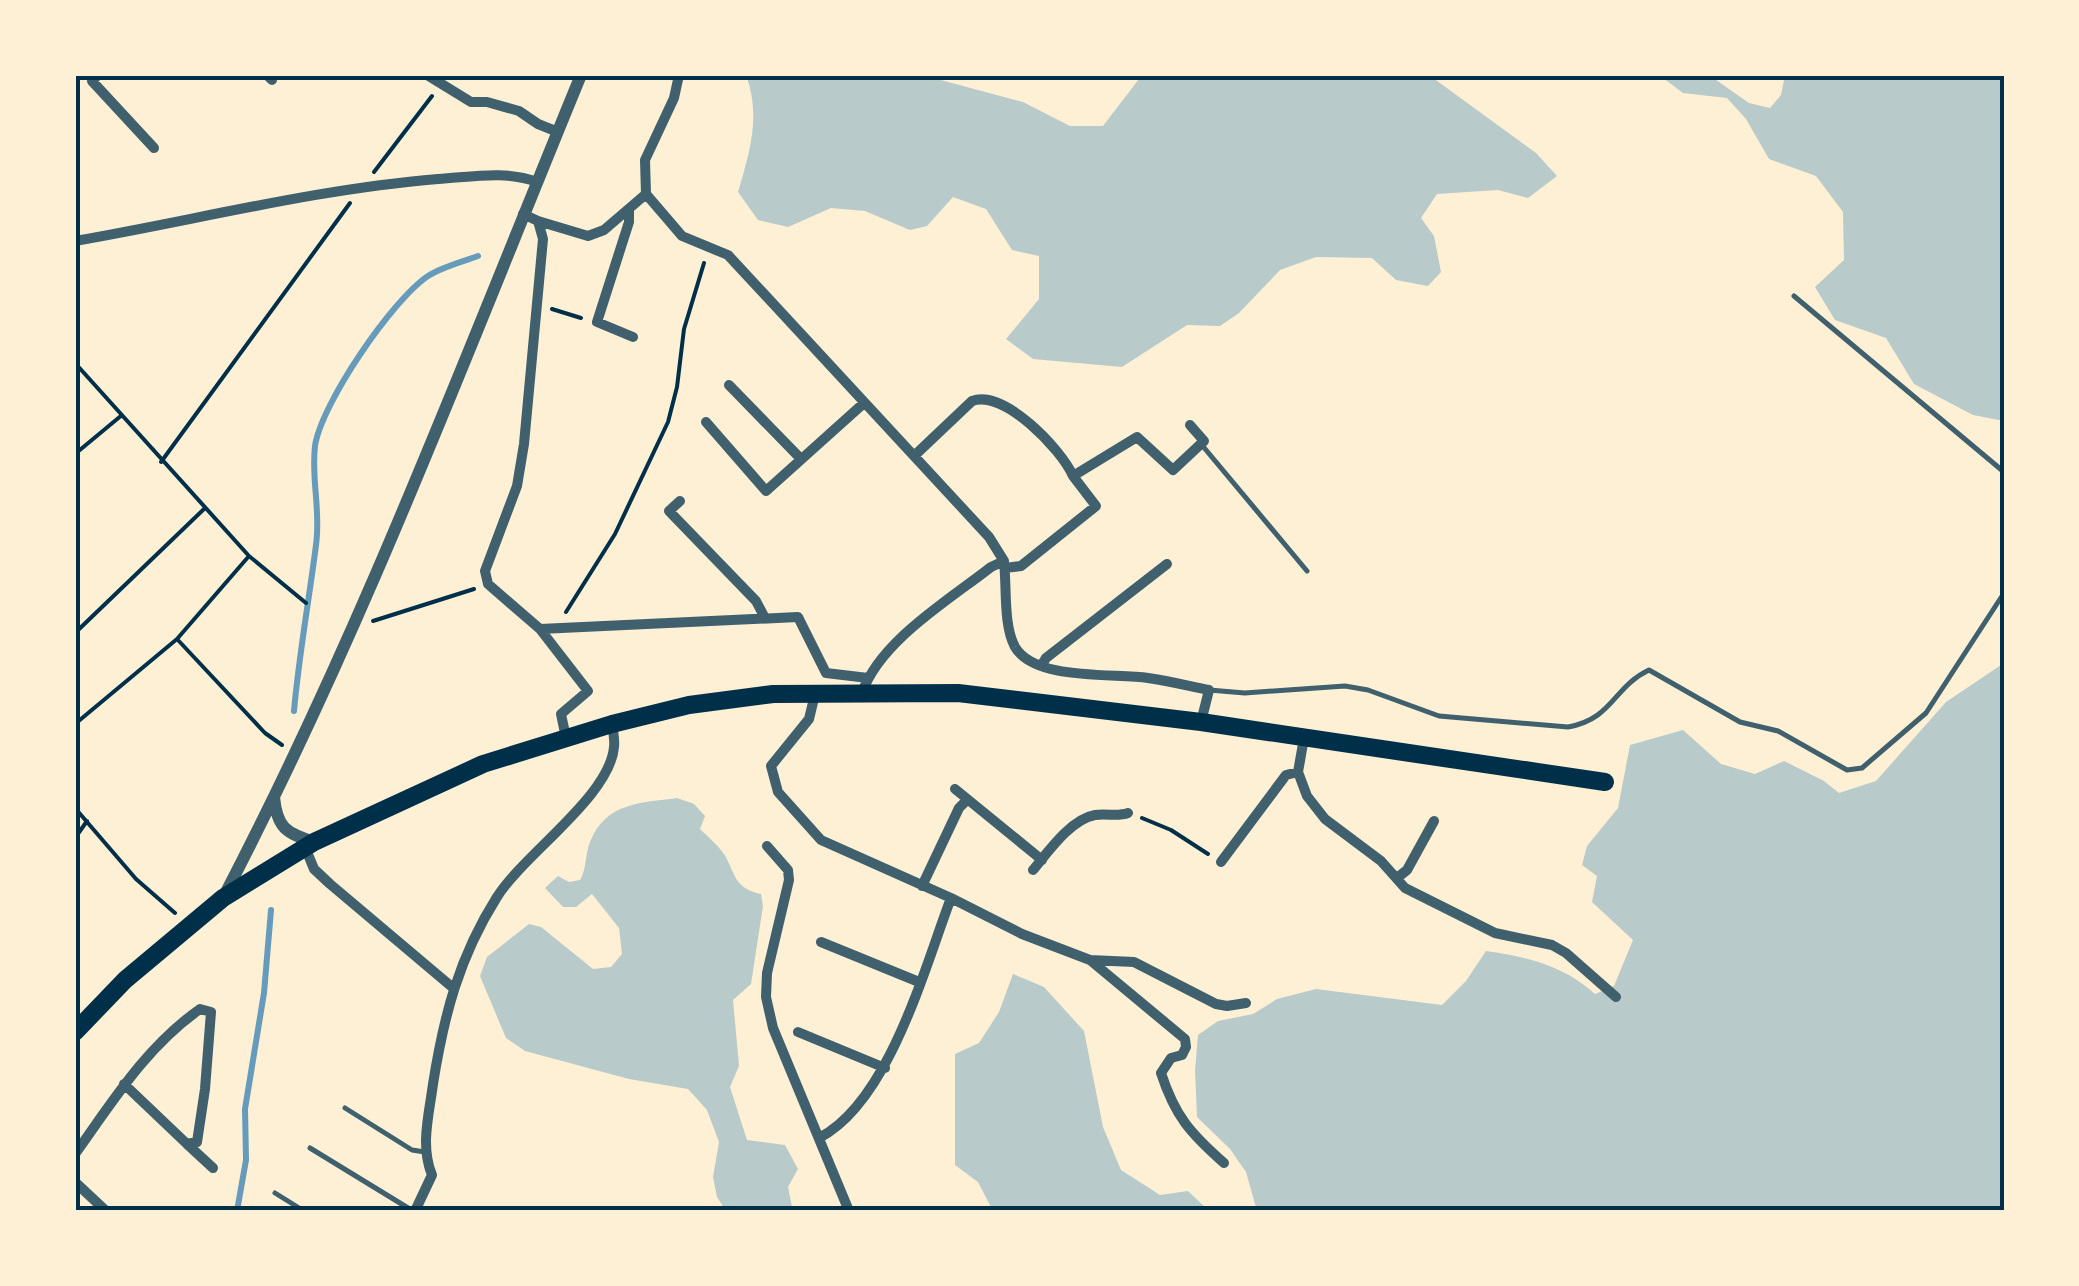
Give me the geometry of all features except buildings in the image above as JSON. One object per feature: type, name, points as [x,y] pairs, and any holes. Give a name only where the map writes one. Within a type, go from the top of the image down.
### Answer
[{"type":"highway","points":[[75,1032],[125,980],[223,898],[309,845],[483,764],[689,705],[773,694],[815,694],[865,685],[1201,722],[1605,782]]},
{"type":"street","points":[[98,75],[92,82],[154,148]]},
{"type":"street","points":[[427,75],[471,102],[519,111],[558,132]]},
{"type":"street","points":[[223,898],[394,537],[580,75]]},
{"type":"street","points":[[679,75],[674,98],[645,160],[646,194],[682,236],[728,256],[989,537],[1004,565],[1014,646],[1024,657],[1062,672],[1147,678],[1210,690],[1201,722]]},
{"type":"street","points":[[75,241],[363,185],[507,174],[537,182]]},
{"type":"street","points":[[523,214],[588,236],[604,230],[646,194]]},
{"type":"street","points":[[629,210],[630,222],[596,322],[632,337]]},
{"type":"street","points":[[538,220],[542,239],[533,371],[517,486],[484,571],[488,584],[540,629],[588,690],[562,714],[566,738]]},
{"type":"street","points":[[729,385],[802,459]]},
{"type":"street","points":[[540,629],[798,617],[826,674],[865,685],[884,653],[991,567],[1021,566],[1096,506],[1067,464],[1033,427],[1002,402],[980,398],[972,401],[914,456]]},
{"type":"street","points":[[706,422],[766,491],[864,403]]},
{"type":"street","points":[[1073,476],[1137,438],[1173,470],[1204,441],[1190,424]]},
{"type":"street","points":[[680,501],[669,511],[756,601],[765,618]]},
{"type":"street","points":[[1041,666],[1046,658],[1167,564]]},
{"type":"street","points":[[815,694],[809,719],[770,766],[778,792],[822,840],[1022,934],[1090,960],[1134,962],[1216,1004],[1246,1004]]},
{"type":"street","points":[[414,1211],[432,1175],[425,1152],[438,1052],[452,987],[499,894],[597,787],[615,750],[612,724]]},
{"type":"street","points":[[1304,738],[1298,772],[1307,796],[1325,819],[1373,853],[1418,897],[1494,933],[1552,945],[1616,997]]},
{"type":"street","points":[[1221,862],[1286,775],[1298,772]]},
{"type":"street","points":[[955,788],[1042,860]]},
{"type":"street","points":[[274,796],[276,817],[290,834],[309,845],[314,869],[452,987]]},
{"type":"street","points":[[922,886],[959,808],[967,800]]},
{"type":"street","points":[[1033,870],[1068,831],[1092,815],[1121,816],[1128,812]]},
{"type":"street","points":[[1397,878],[1407,870],[1434,821]]},
{"type":"street","points":[[767,846],[788,870],[789,880],[767,973],[766,997],[773,1028],[850,1211]]},
{"type":"street","points":[[819,1138],[835,1130],[886,1068],[951,898]]},
{"type":"street","points":[[822,942],[918,982]]},
{"type":"street","points":[[1090,960],[1185,1039],[1182,1056],[1171,1058],[1161,1072],[1184,1127],[1224,1163]]},
{"type":"street","points":[[75,1154],[148,1052],[200,1009],[211,1012],[207,1075],[197,1142],[187,1144]]},
{"type":"street","points":[[798,1032],[886,1068]]},
{"type":"street","points":[[124,1084],[213,1168]]},
{"type":"street","points":[[75,1182],[106,1211]]},
{"type":"lane","points":[[1794,296],[2004,472]]},
{"type":"lane","points":[[1201,444],[1307,571]]},
{"type":"lane","points":[[1210,690],[1245,693],[1345,686],[1368,690],[1439,716],[1568,727],[1587,724],[1601,716],[1635,676],[1649,670],[1740,722],[1778,731],[1847,770],[1862,768],[1926,712],[2004,593]]},
{"type":"lane","points":[[345,1108],[412,1150],[425,1152]]},
{"type":"lane","points":[[310,1148],[414,1211]]},
{"type":"lane","points":[[275,1193],[304,1211]]},
{"type":"path","points":[[161,462],[441,84]]},
{"type":"path","points":[[540,629],[571,609],[579,597],[615,534],[661,438],[677,387],[684,330],[708,248]]},
{"type":"path","points":[[538,306],[596,322]]},
{"type":"path","points":[[75,363],[248,556],[306,603]]},
{"type":"path","points":[[75,454],[122,415]]},
{"type":"path","points":[[75,633],[204,508]]},
{"type":"path","points":[[75,724],[178,639],[248,556]]},
{"type":"path","points":[[354,627],[488,584]]},
{"type":"path","points":[[178,639],[265,733],[294,754]]},
{"type":"path","points":[[75,808],[136,879],[189,926]]},
{"type":"path","points":[[1128,812],[1170,830],[1221,862]]},
{"type":"path","points":[[75,838],[88,822]]},
{"type":"shaded area","points":[[746,75],[922,75],[1023,102],[1070,126],[1103,126],[1142,75],[1429,75],[1536,153],[1557,176],[1528,198],[1498,190],[1437,194],[1421,218],[1434,236],[1441,272],[1428,286],[1396,280],[1372,258],[1316,257],[1280,270],[1239,313],[1220,326],[1187,325],[1122,367],[1033,359],[1006,339],[1039,299],[1039,256],[1012,250],[986,209],[953,197],[927,226],[910,230],[865,211],[831,208],[788,227],[758,220],[738,192],[753,119]]},
{"type":"shaded area","points":[[1659,75],[1709,75],[1749,103],[1770,108],[1781,95],[1785,75],[2004,75],[2004,421],[1973,415],[1914,384],[1886,338],[1835,320],[1815,287],[1844,260],[1843,212],[1816,176],[1769,159],[1746,119],[1727,98],[1683,93]]},
{"type":"shaded area","points":[[2004,663],[2004,1211],[1257,1211],[1246,1172],[1230,1149],[1197,1117],[1198,1035],[1218,1021],[1253,1014],[1277,999],[1316,989],[1442,1005],[1466,981],[1486,951],[1544,964],[1595,994],[1614,986],[1633,940],[1592,902],[1597,876],[1582,865],[1587,846],[1618,808],[1630,745],[1683,730],[1721,764],[1755,774],[1784,761],[1839,793],[1876,781],[1946,702]]},
{"type":"shaded area","points":[[677,798],[694,804],[705,816],[700,829],[722,851],[740,884],[761,894],[763,906],[751,984],[733,1000],[739,1066],[730,1087],[747,1140],[785,1145],[798,1169],[788,1187],[792,1207],[800,1211],[726,1211],[717,1197],[713,1177],[719,1142],[707,1110],[688,1089],[629,1079],[525,1051],[506,1038],[480,976],[487,957],[529,924],[541,927],[593,969],[611,967],[622,954],[619,928],[592,894],[576,907],[563,907],[545,888],[558,876],[569,882],[580,880],[590,842],[605,819],[615,812]]},
{"type":"shaded area","points":[[1013,974],[1044,987],[1084,1031],[1103,1127],[1121,1170],[1160,1195],[1188,1191],[1209,1211],[993,1211],[978,1182],[955,1165],[955,1054],[979,1043],[999,1012]]},
{"type":"waterway","points":[[294,711],[317,532],[314,458],[320,428],[360,354],[413,288],[446,267],[478,256]]},
{"type":"waterway","points":[[237,1211],[246,1160],[245,1109],[264,993],[271,910]]}]
